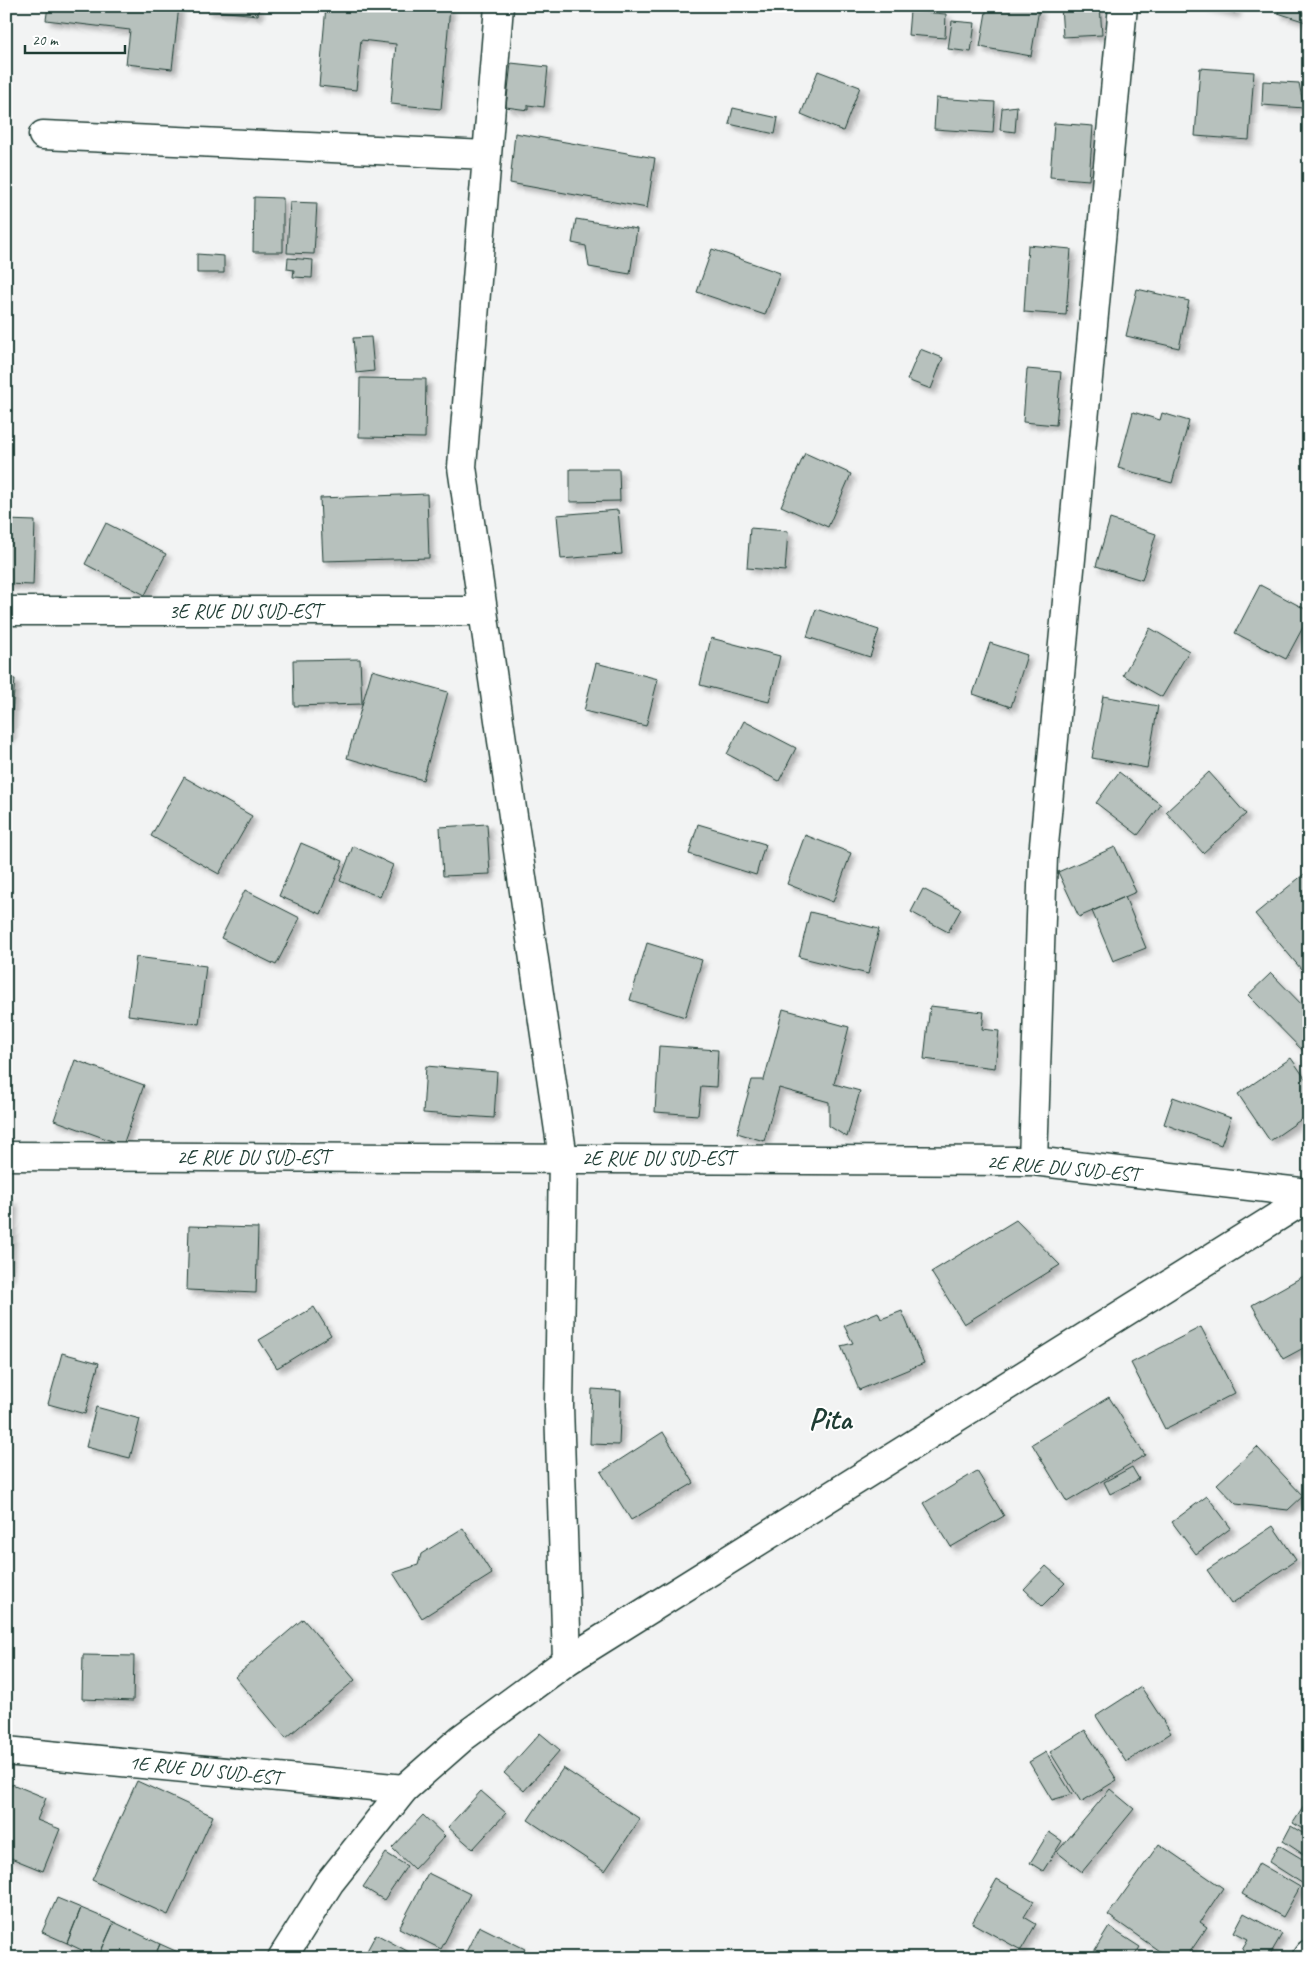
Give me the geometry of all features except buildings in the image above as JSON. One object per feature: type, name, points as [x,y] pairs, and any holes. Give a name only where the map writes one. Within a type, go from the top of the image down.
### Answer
[{"type":"main road","points":[[499,6],[462,467],[563,1158],[559,1406],[567,1661]]},
{"type":"main road","points":[[1033,1161],[1043,856],[1123,6]]},
{"type":"main road","points":[[43,135],[487,155]]},
{"type":"main road","name":"3E RUE DU SUD-EST","points":[[6,611],[483,611]]},
{"type":"main road","name":"2E RUE DU SUD-EST","points":[[6,1156],[1033,1161],[1309,1193]]},
{"type":"main road","points":[[282,1958],[330,1882],[404,1789],[462,1738],[567,1661],[1309,1197]]},
{"type":"main road","name":"1E RUE DU SUD-EST","points":[[6,1751],[404,1789]]},
{"type":"main road","points":[[1306,1958],[1309,1954]]},
{"type":"district","name":"Pita","points":[[830,1419]]}]
